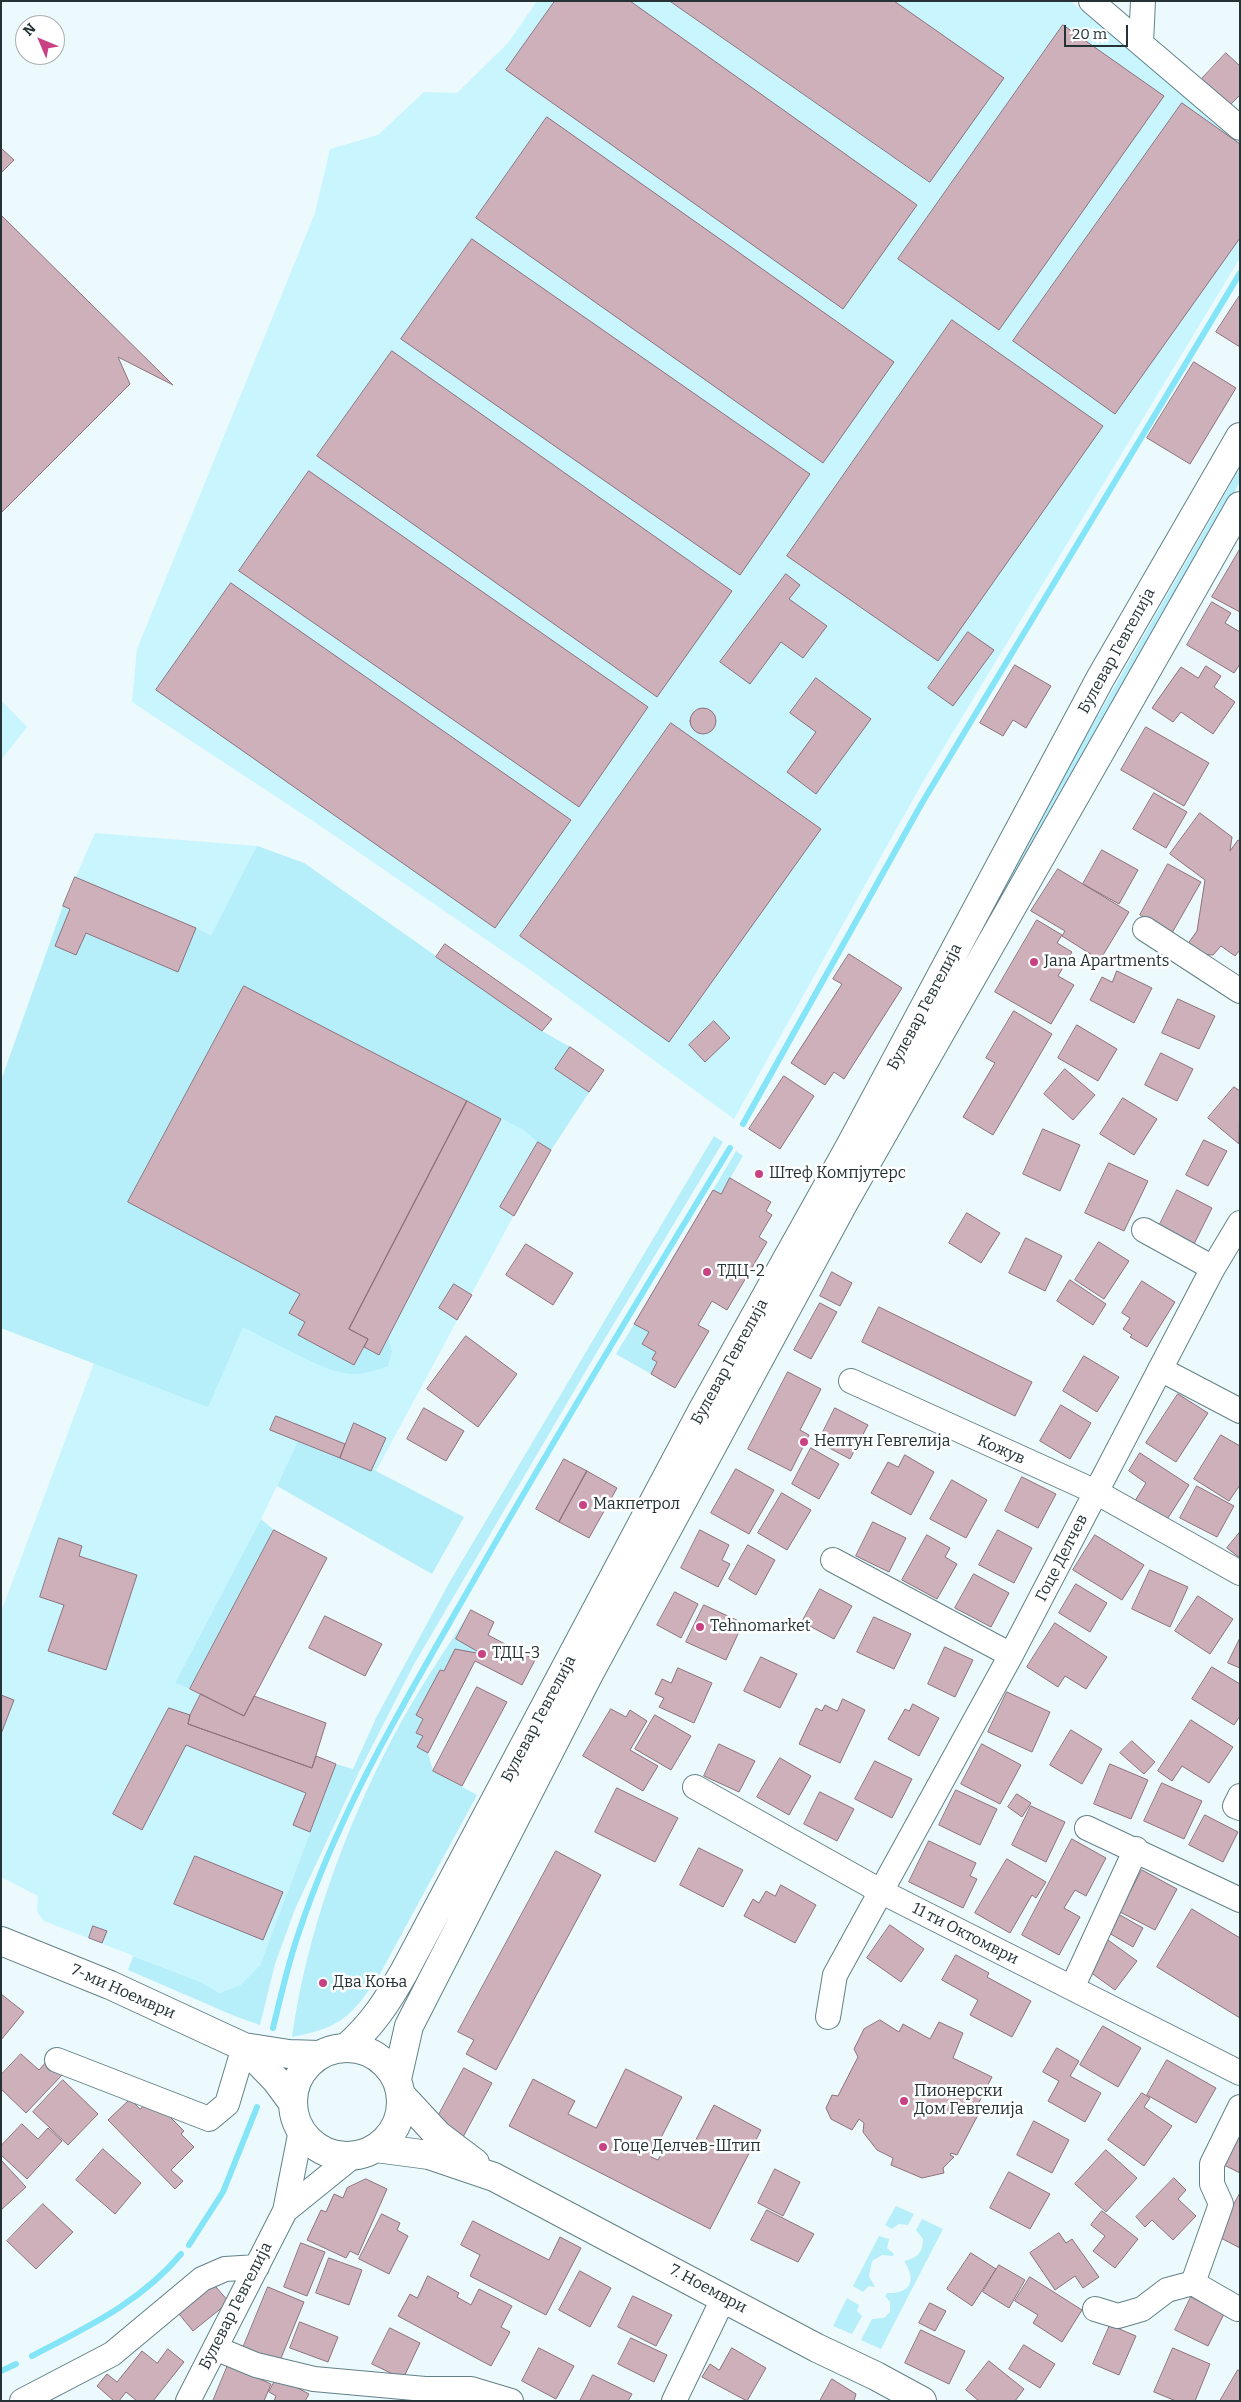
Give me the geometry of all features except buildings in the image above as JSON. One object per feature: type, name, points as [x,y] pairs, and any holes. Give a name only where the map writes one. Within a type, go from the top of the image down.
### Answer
[{"type":"main road","name":"Булевар Гевгелија","points":[[347,2047],[369,2027],[404,1972],[702,1411],[849,1148],[1100,679],[1240,437]]},
{"type":"main road","name":"Булевар Гевгелија","points":[[399,2087],[409,2026],[590,1672],[848,1195],[1240,506]]},
{"type":"main road","name":"7-ми Ноември","points":[[1,1941],[110,1984],[244,2046]]},
{"type":"main road","points":[[244,2046],[289,2054],[319,2055]]},
{"type":"main road","points":[[244,2046],[276,2080],[293,2103]]},
{"type":"main road","points":[[347,2047],[363,2049],[377,2056],[389,2066],[399,2087],[401,2110],[396,2125],[388,2138],[364,2152],[338,2155],[323,2150],[310,2142],[301,2130],[295,2117],[294,2089],[300,2075],[308,2064],[319,2055],[333,2049],[347,2047]]},
{"type":"main road","name":"7. Ноември","points":[[399,2087],[438,2135],[494,2177]]},
{"type":"main road","name":"7. Ноември","points":[[364,2152],[429,2155],[494,2177],[724,2297],[817,2348],[894,2394],[922,2401]]},
{"type":"street","points":[[1091,1],[1240,128]]},
{"type":"street","points":[[1140,43],[1144,1]]},
{"type":"street","points":[[1145,929],[1240,991]]},
{"type":"street","name":"Гоце Делчев","points":[[828,2017],[835,1975],[1011,1655],[1213,1268],[1239,1227]]},
{"type":"street","points":[[1144,1230],[1213,1268]]},
{"type":"street","points":[[1160,1369],[1240,1411]]},
{"type":"street","name":"Кожув","points":[[851,1381],[1096,1492],[1240,1573]]},
{"type":"street","points":[[833,1560],[1011,1655]]},
{"type":"street","name":"11 ти Октомври","points":[[695,1787],[882,1892],[1240,2073]]},
{"type":"street","points":[[1240,1796],[1235,1806],[1240,1808]]},
{"type":"street","points":[[1087,1828],[1136,1849],[1240,1900]]},
{"type":"street","points":[[1072,1988],[1136,1849]]},
{"type":"street","points":[[57,2060],[209,2119],[227,2104],[244,2046]]},
{"type":"street","points":[[1193,2283],[1221,2204],[1212,2184],[1212,2164],[1240,2107]]},
{"type":"street","name":"Булевар Гевгелија","points":[[188,2401],[284,2211],[301,2130]]},
{"type":"street","name":"Булевар Гевгелија","points":[[284,2211],[364,2152]]},
{"type":"street","points":[[22,2401],[112,2354],[202,2279],[225,2269],[257,2267]]},
{"type":"street","points":[[1095,2309],[1118,2316],[1142,2309],[1167,2290],[1193,2283],[1238,2309]]},
{"type":"street","points":[[674,2401],[724,2297]]},
{"type":"street","points":[[215,2348],[256,2365],[314,2379],[425,2389],[471,2389],[512,2401]]},
{"type":"shaded area","points":[[537,1],[1070,1],[1240,137],[1240,258],[921,785],[734,1119],[532,971],[313,821],[132,702],[137,649],[315,213],[330,149],[378,135],[424,92],[457,93],[508,43]]},
{"type":"shaded area","points":[[1240,468],[1240,482],[1057,805],[859,1144],[1049,801]]},
{"type":"shaded area","points":[[1,700],[27,727],[1,760]]},
{"type":"shaded area","points":[[95,833],[257,846],[304,863],[542,1031],[604,1070],[551,1150],[514,1215],[376,1471],[298,1442],[261,1519],[175,1683],[201,1694],[188,1723],[312,1767],[316,1756],[336,1764],[260,1965],[241,1986],[220,1993],[198,1981],[44,1921],[37,1912],[38,1896],[1,1877],[1,1612],[94,1363],[1,1328],[1,1081],[63,906]]},
{"type":"shaded area","points":[[257,846],[304,863],[542,1031],[570,1047],[555,1069],[589,1092],[551,1150],[524,1130],[244,986],[128,1202],[300,1294],[289,1313],[305,1322],[298,1335],[354,1365],[364,1347],[379,1355],[388,1337],[392,1351],[388,1366],[365,1373],[350,1374],[338,1372],[311,1361],[243,1327],[208,1407],[1,1328],[1,1081],[63,906],[70,909],[55,946],[76,955],[86,933],[177,971],[196,928],[211,936]]},
{"type":"shaded area","points":[[714,1136],[723,1142],[601,1345],[413,1666],[359,1772],[295,1909],[275,1964],[260,2025],[128,1970],[133,1956],[198,1981],[220,1993],[241,1985],[260,1965],[336,1764],[353,1769],[377,1716],[449,1583]]},
{"type":"shaded area","points":[[736,1151],[743,1156],[721,1194],[713,1190]]},
{"type":"shaded area","points":[[634,1324],[649,1332],[642,1344],[656,1352],[652,1359],[657,1362],[651,1374],[616,1354]]},
{"type":"shaded area","points":[[298,1441],[376,1471],[464,1517],[432,1574],[277,1486]]},
{"type":"shaded area","points":[[261,1519],[274,1530],[190,1689],[175,1683]]},
{"type":"shaded area","points":[[471,1610],[456,1639],[482,1654],[455,1650],[444,1671],[440,1670],[417,1715],[423,1719],[416,1733],[423,1736],[418,1747],[428,1753],[433,1771],[477,1795],[381,1972],[363,1999],[335,2024],[292,2037],[307,1959],[343,1846],[393,1737]]},
{"type":"shaded area","points":[[896,2206],[914,2214],[908,2225],[899,2224],[892,2229],[885,2225]]},
{"type":"shaded area","points":[[922,2219],[943,2229],[881,2349],[861,2340],[872,2319],[884,2318],[890,2312],[890,2302],[885,2296],[887,2293],[902,2291],[909,2284],[911,2280],[910,2274],[904,2261],[916,2256],[922,2248],[923,2239],[916,2230]]},
{"type":"shaded area","points":[[879,2236],[889,2239],[887,2248],[894,2254],[893,2256],[882,2255],[872,2261],[869,2276],[875,2287],[869,2286],[863,2292],[853,2286]]},
{"type":"shaded area","points":[[847,2298],[859,2305],[857,2311],[862,2316],[852,2334],[833,2326]]},
{"type":"waterway","points":[[743,1124],[922,803],[1240,273]]},
{"type":"waterway","points":[[273,2028],[291,1956],[315,1887],[354,1798],[376,1755],[534,1476],[730,1148]]},
{"type":"waterway","points":[[189,2245],[223,2192],[257,2107]]},
{"type":"waterway","points":[[32,2356],[93,2324],[131,2300],[149,2286],[181,2254]]},
{"type":"waterway","points":[[1,2371],[16,2364]]},
{"type":"place","name":"Jana Apartments","points":[[1034,962]]},
{"type":"place","name":"Штеф Компјутерс","points":[[759,1174]]},
{"type":"place","name":"ТДЦ-2","points":[[707,1272]]},
{"type":"place","name":"Нептун Гевгелија","points":[[804,1442]]},
{"type":"place","name":"Макпетрол","points":[[583,1505]]},
{"type":"place","name":"Tehnomarket","points":[[700,1627]]},
{"type":"place","name":"ТДЦ-3","points":[[482,1654]]},
{"type":"place","name":"Два Коња","points":[[323,1983]]},
{"type":"place","name":"Пионерски Дом Гевгелија","points":[[904,2101]]},
{"type":"place","name":"Гоце Делчев-Штип","points":[[603,2147]]}]
